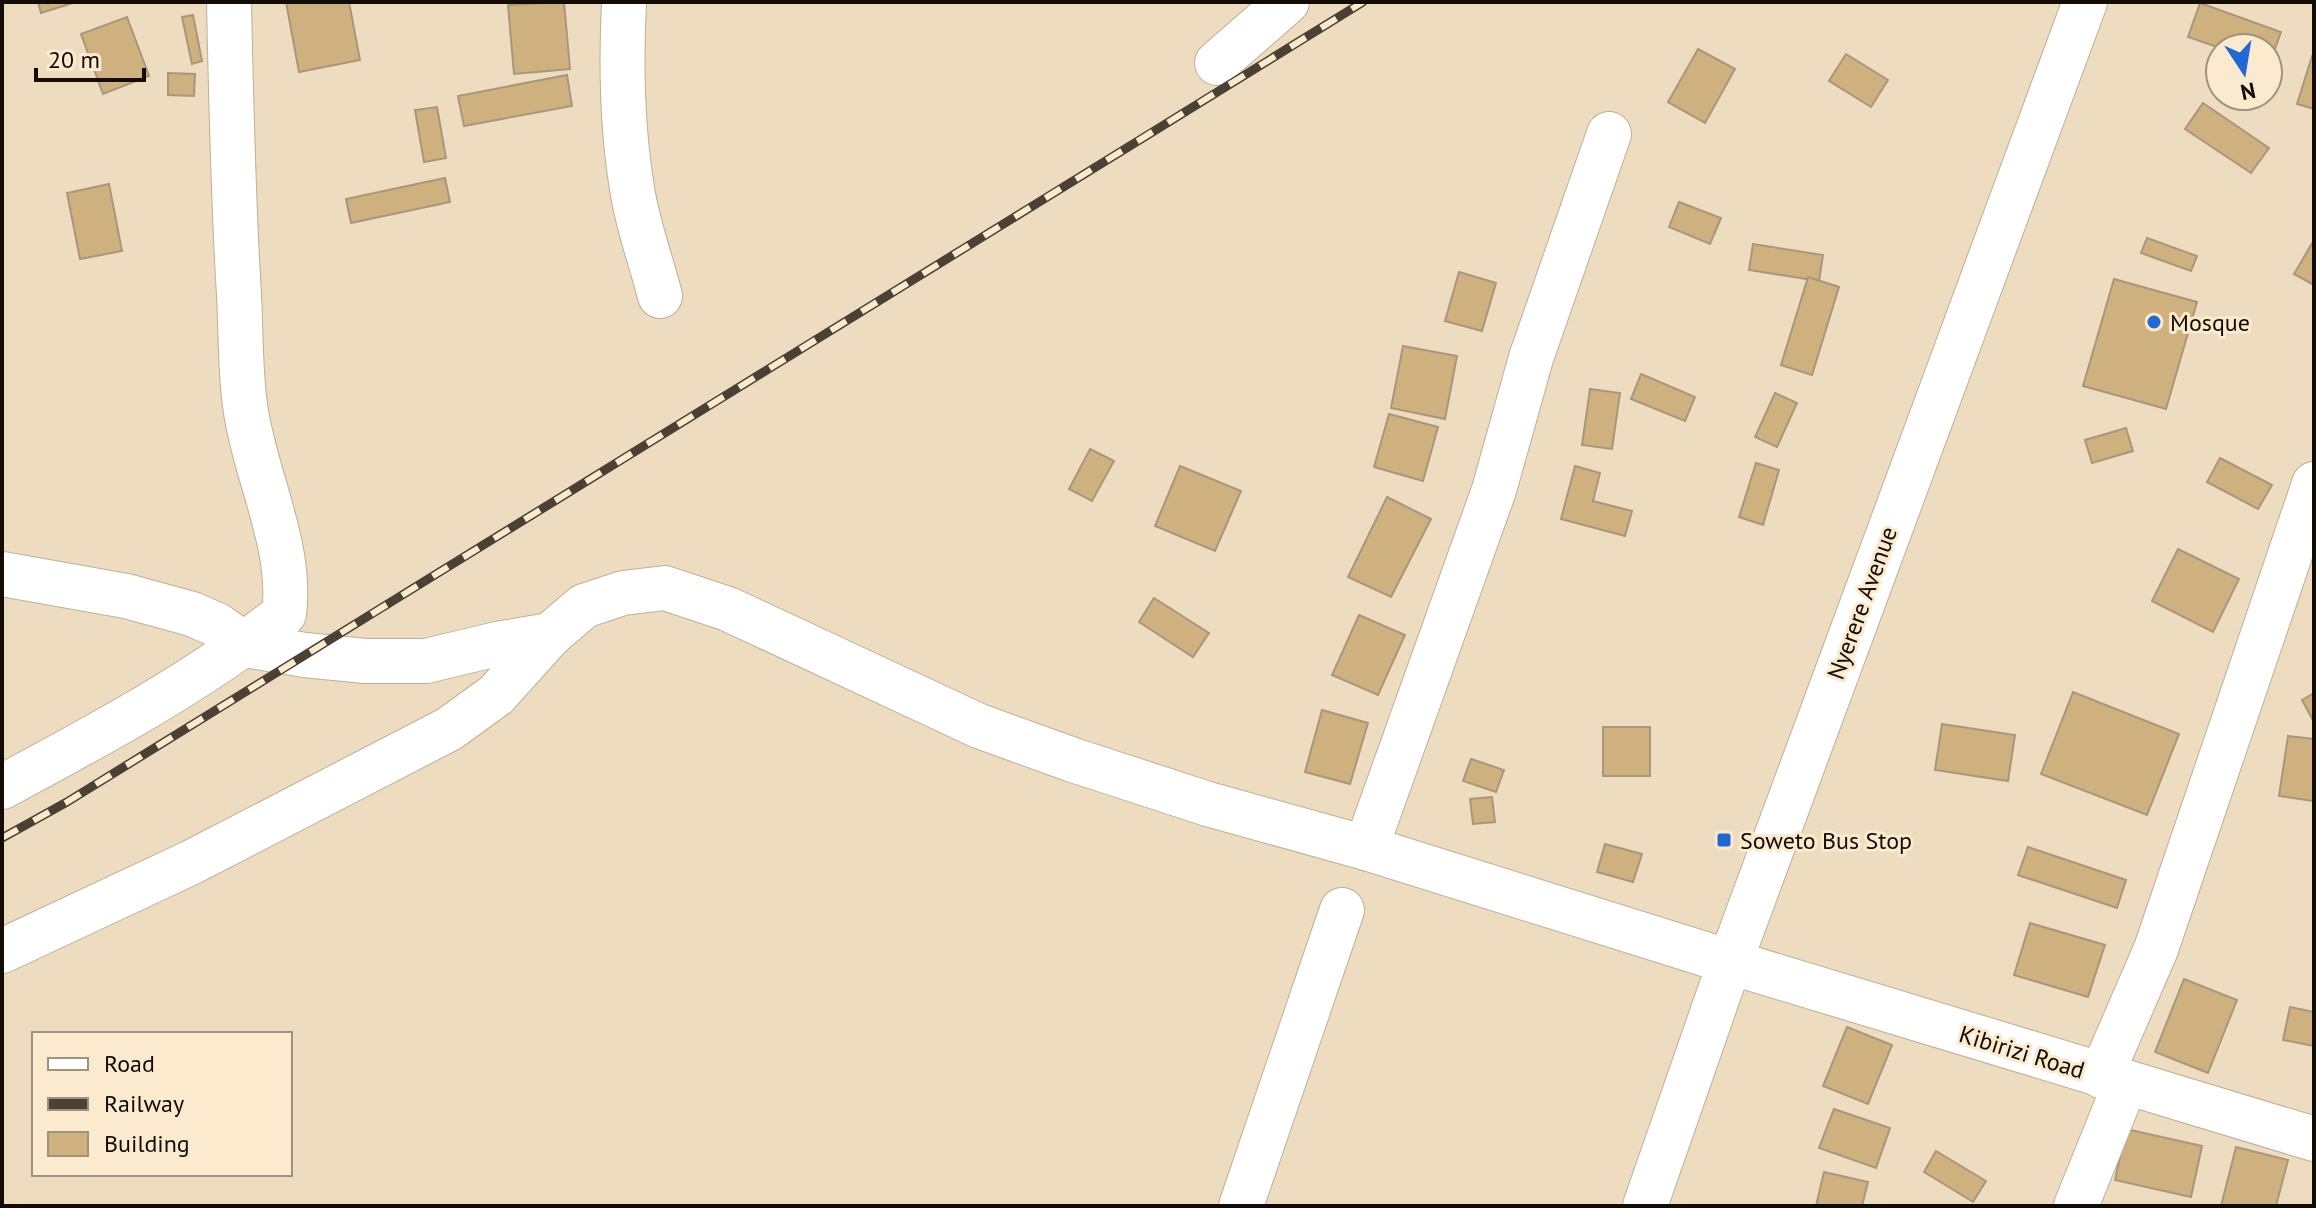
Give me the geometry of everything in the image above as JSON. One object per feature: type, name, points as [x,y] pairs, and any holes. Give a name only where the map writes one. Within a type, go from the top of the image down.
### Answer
[{"type":"street","points":[[2,787],[157,700],[245,645],[284,614],[287,590],[280,544],[258,469],[245,405],[229,2]]},
{"type":"street","points":[[624,2],[625,93],[632,189],[660,296]]},
{"type":"street","points":[[1217,63],[1287,2]]},
{"type":"street","name":"Nyerere Avenue","points":[[1645,1206],[1730,962],[2085,2]]},
{"type":"street","points":[[1366,848],[1494,490],[1531,358],[1609,134]]},
{"type":"street","points":[[2076,1206],[2156,949],[2314,484]]},
{"type":"street","points":[[2,574],[126,596],[192,614],[217,625],[245,645],[305,655],[365,661],[426,661],[550,635]]},
{"type":"street","name":"Kibirizi Road","points":[[2,951],[205,855],[449,729],[496,695],[550,635],[584,606],[623,593],[665,588],[728,609],[979,726],[1208,804],[1366,848],[2314,1139]]},
{"type":"street","points":[[1241,1206],[1342,910]]},
{"type":"building","points":[[38,2],[69,2],[70,4],[41,13]]},
{"type":"building","points":[[286,2],[349,2],[360,60],[299,72]]},
{"type":"building","points":[[564,2],[570,69],[514,74],[508,5]]},
{"type":"building","points":[[2200,3],[2281,32],[2204,32],[2204,42],[2188,37]]},
{"type":"building","points":[[193,15],[202,61],[192,64],[182,17]]},
{"type":"building","points":[[127,17],[149,76],[103,94],[81,34]]},
{"type":"building","points":[[1698,49],[1735,69],[1705,123],[1668,102]]},
{"type":"building","points":[[2314,50],[2314,109],[2297,104]]},
{"type":"building","points":[[1846,54],[1888,80],[1871,107],[1829,81]]},
{"type":"building","points":[[168,73],[195,74],[194,96],[168,95]]},
{"type":"building","points":[[567,75],[572,106],[464,126],[458,96]]},
{"type":"building","points":[[2203,103],[2204,112],[2216,112],[2269,148],[2251,173],[2185,129]]},
{"type":"building","points":[[437,107],[446,158],[424,162],[415,110]]},
{"type":"building","points":[[445,178],[450,202],[351,223],[346,199]]},
{"type":"building","points":[[109,184],[122,251],[80,259],[67,193]]},
{"type":"building","points":[[1679,202],[1721,218],[1710,244],[1669,227]]},
{"type":"building","points":[[2147,238],[2197,256],[2191,271],[2141,253]]},
{"type":"building","points":[[2314,240],[2314,285],[2294,274]]},
{"type":"building","points":[[1753,244],[1823,255],[1819,281],[1749,270]]},
{"type":"building","points":[[1459,272],[1496,283],[1482,331],[1445,321]]},
{"type":"building","points":[[1808,277],[1839,287],[1812,375],[1781,365]]},
{"type":"building","points":[[2114,279],[2197,302],[2166,409],[2083,386]]},
{"type":"building","points":[[1403,346],[1457,356],[1445,419],[1391,408]]},
{"type":"building","points":[[1641,374],[1695,397],[1685,421],[1631,399]]},
{"type":"building","points":[[1590,389],[1620,393],[1612,449],[1582,445]]},
{"type":"building","points":[[1775,393],[1797,403],[1777,447],[1755,437]]},
{"type":"building","points":[[1389,414],[1438,427],[1423,481],[1374,467]]},
{"type":"building","points":[[2126,428],[2133,451],[2092,463],[2085,440]]},
{"type":"building","points":[[1090,449],[1114,461],[1092,501],[1069,489]]},
{"type":"building","points":[[2220,458],[2272,485],[2258,509],[2207,482]]},
{"type":"building","points":[[1756,463],[1779,470],[1763,525],[1739,517]]},
{"type":"building","points":[[1180,466],[1241,491],[1215,551],[1155,526]]},
{"type":"building","points":[[1575,466],[1600,473],[1593,501],[1632,511],[1625,536],[1561,519]]},
{"type":"building","points":[[1387,497],[1431,519],[1391,597],[1348,577]]},
{"type":"building","points":[[2178,549],[2239,579],[2213,632],[2152,601]]},
{"type":"building","points":[[1154,598],[1209,633],[1193,657],[1139,622]]},
{"type":"building","points":[[1359,615],[1405,635],[1378,695],[1332,675]]},
{"type":"building","points":[[2073,692],[2179,734],[2147,815],[2041,774]]},
{"type":"building","points":[[2314,693],[2314,722],[2302,700]]},
{"type":"building","points":[[1322,710],[1368,723],[1350,784],[1305,772]]},
{"type":"building","points":[[1942,724],[2015,735],[2008,781],[1935,770]]},
{"type":"building","points":[[1603,727],[1650,727],[1650,776],[1603,776]]},
{"type":"building","points":[[2288,736],[2314,739],[2314,801],[2279,796]]},
{"type":"building","points":[[1471,759],[1504,770],[1496,792],[1463,781]]},
{"type":"building","points":[[1492,797],[1495,822],[1473,824],[1470,799]]},
{"type":"building","points":[[1605,844],[1642,854],[1633,882],[1597,872]]},
{"type":"building","points":[[2028,847],[2126,880],[2117,908],[2018,875]]},
{"type":"building","points":[[2030,923],[2105,945],[2088,997],[2014,975]]},
{"type":"building","points":[[2184,979],[2237,1000],[2208,1073],[2155,1052]]},
{"type":"building","points":[[2290,1007],[2314,1012],[2314,1046],[2283,1040]]},
{"type":"building","points":[[1847,1027],[1892,1045],[1868,1104],[1823,1086]]},
{"type":"building","points":[[1834,1109],[1890,1128],[1876,1168],[1819,1148]]},
{"type":"building","points":[[2126,1129],[2202,1146],[2191,1197],[2115,1180]]},
{"type":"building","points":[[2236,1147],[2288,1160],[2276,1206],[2221,1206]]},
{"type":"building","points":[[1936,1151],[1986,1181],[1973,1202],[1924,1172]]},
{"type":"building","points":[[1824,1172],[1868,1182],[1862,1206],[1816,1206]]},
{"type":"railway","points":[[2,838],[67,802],[1363,2]]},
{"type":"place","name":"Mosque","points":[[2154,322]]},
{"type":"place","name":"Soweto Bus Stop","points":[[1724,840]]}]
